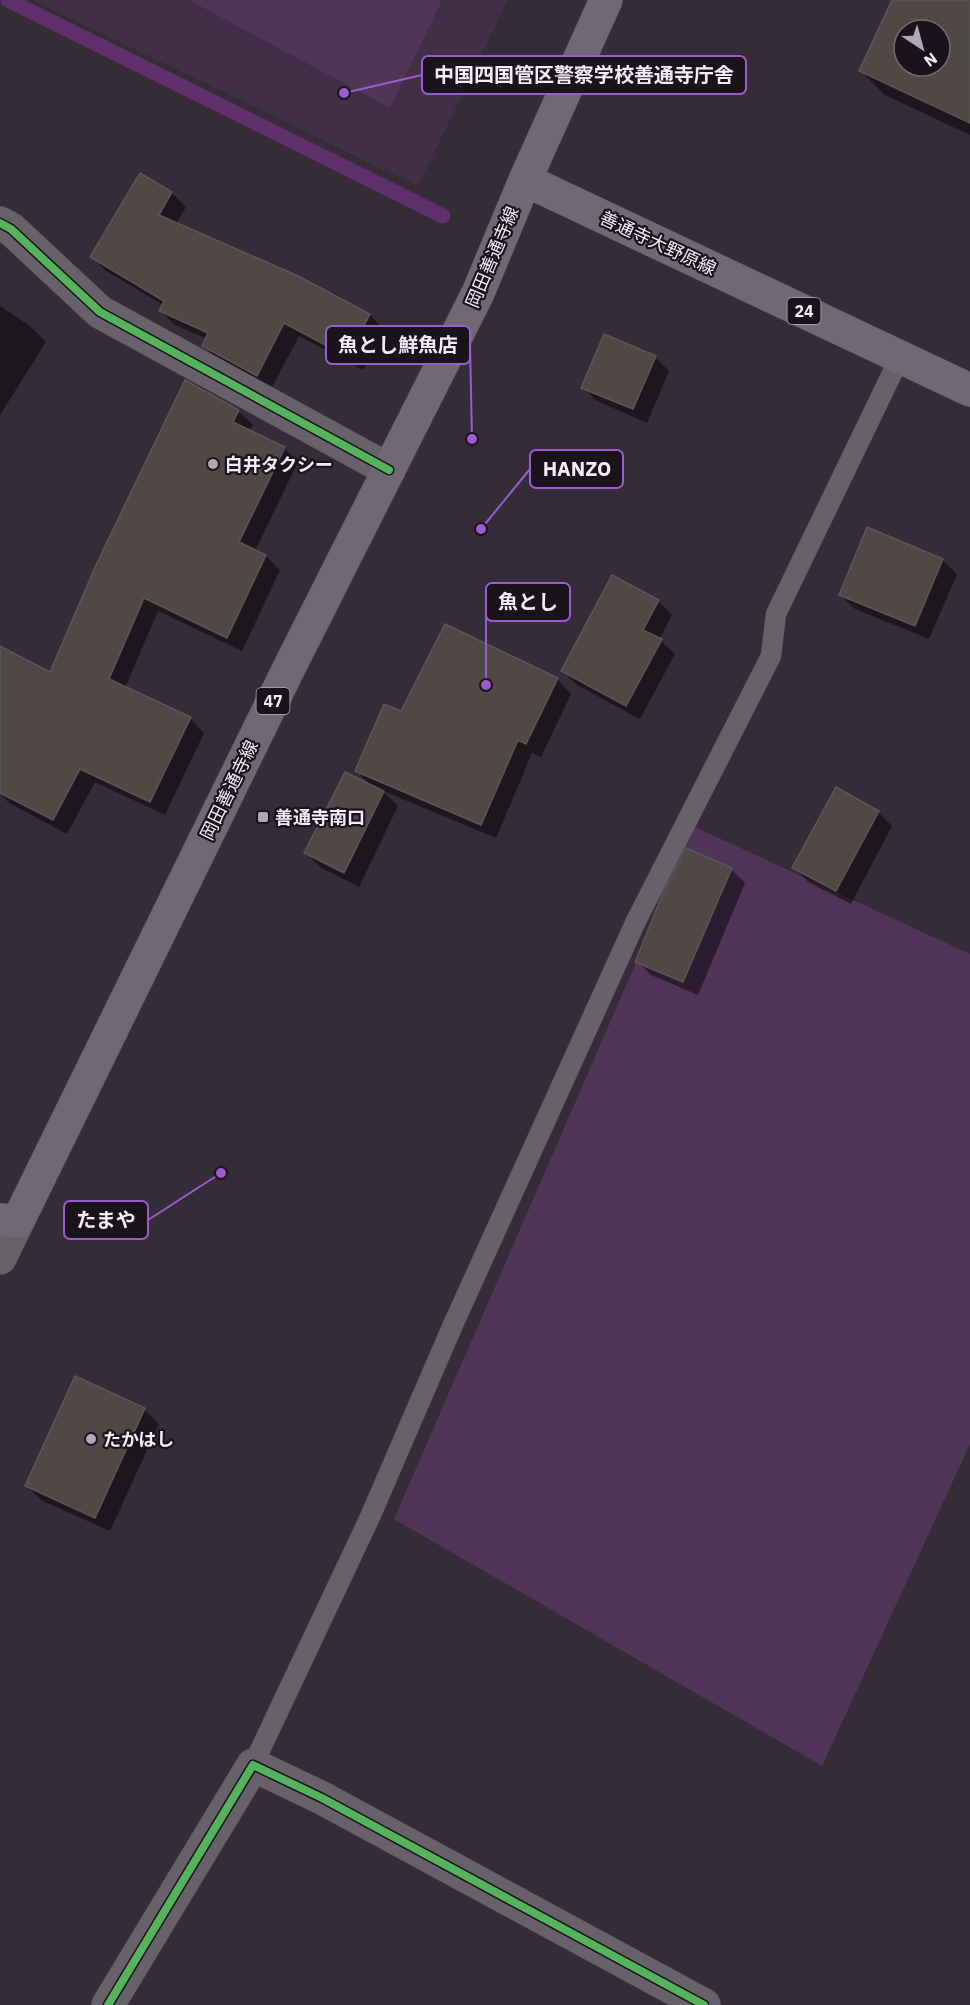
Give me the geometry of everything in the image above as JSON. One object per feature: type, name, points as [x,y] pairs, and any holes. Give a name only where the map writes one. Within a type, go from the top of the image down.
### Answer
[{"type":"main road","points":[[525,180],[606,0]]},
{"type":"main road","name":"善通寺大野原線","points":[[525,180],[970,390]]},
{"type":"main road","name":"岡田善通寺線","points":[[9,1220],[224,800],[478,293],[525,180]]},
{"type":"street","points":[[0,223],[11,229],[99,312],[389,470]]},
{"type":"street","points":[[0,1257],[9,1220]]},
{"type":"street","points":[[108,2005],[254,1765],[322,1798],[704,2005]]},
{"type":"lane","points":[[254,1765],[370,1517],[452,1327],[636,921],[771,656],[776,614],[900,357]]},
{"type":"shaded area","points":[[33,0],[508,0],[418,186]]},
{"type":"shaded area","points":[[189,0],[442,0],[390,108]]},
{"type":"shaded area","points":[[695,827],[970,954],[970,1444],[822,1766],[394,1519]]},
{"type":"building","points":[[892,0],[970,0],[970,123],[859,71]]},
{"type":"building","points":[[140,173],[172,192],[159,215],[298,276],[370,314],[348,357],[284,323],[257,376],[202,346],[208,333],[159,311],[164,301],[90,257]]},
{"type":"building","points":[[604,334],[656,356],[633,409],[581,388]]},
{"type":"building","points":[[185,380],[239,410],[233,422],[285,447],[239,542],[266,555],[227,638],[144,598],[109,679],[191,717],[150,802],[80,769],[53,820],[0,793],[0,646],[50,672],[96,565]]},
{"type":"building","points":[[867,527],[943,559],[915,626],[839,595]]},
{"type":"building","points":[[612,575],[659,600],[643,630],[662,639],[626,706],[561,671]]},
{"type":"building","points":[[445,624],[558,678],[526,744],[518,740],[481,825],[355,771],[384,704],[401,711]]},
{"type":"building","points":[[345,772],[384,791],[344,873],[304,853]]},
{"type":"building","points":[[836,787],[879,811],[836,891],[792,868]]},
{"type":"building","points":[[686,848],[732,868],[683,982],[635,962],[663,893]]},
{"type":"building","points":[[75,1376],[145,1408],[95,1518],[25,1486]]},
{"type":"waterway","points":[[8,0],[443,216]]},
{"type":"cycle path","points":[[0,223],[11,229],[100,312],[389,470]]},
{"type":"cycle path","points":[[108,2005],[253,1765],[322,1798],[704,2005]]},
{"type":"place","name":"中国四国管区警察学校善通寺庁舎","points":[[344,93]]},
{"type":"place","name":"魚とし鮮魚店","points":[[472,439]]},
{"type":"place","name":"白井タクシー","points":[[213,464]]},
{"type":"place","name":"HANZO","points":[[481,529]]},
{"type":"place","name":"魚とし","points":[[486,685]]},
{"type":"place","name":"善通寺南口","points":[[263,817]]},
{"type":"place","name":"たまや","points":[[221,1173]]},
{"type":"place","name":"たかはし","points":[[91,1439]]}]
